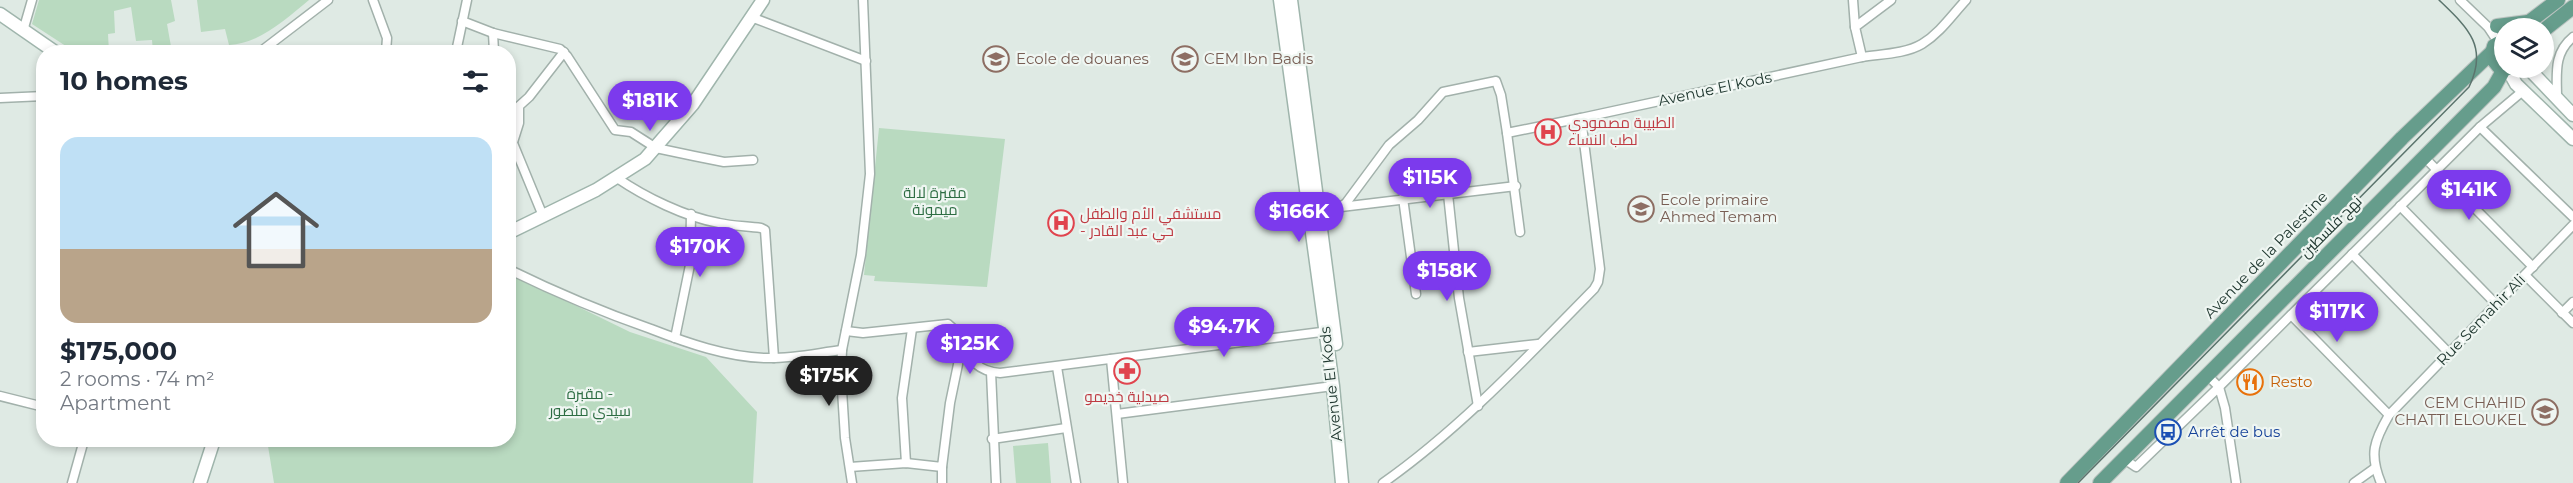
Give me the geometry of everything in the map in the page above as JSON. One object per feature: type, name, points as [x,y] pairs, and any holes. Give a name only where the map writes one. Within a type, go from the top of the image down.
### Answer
[{"type":"main road","points":[[516,229],[633,169],[656,148],[693,104],[762,0]]},
{"type":"main road","name":"Avenue El Kods","points":[[1280,0],[1316,224]]},
{"type":"main road","name":"Avenue El Kods","points":[[1291,0],[1316,224],[1349,483]]},
{"type":"main road","points":[[2534,18],[2558,0]]},
{"type":"main road","points":[[2554,22],[2573,7]]},
{"type":"main road","points":[[0,14],[45,45]]},
{"type":"main road","name":"Avenue de la Palestine","points":[[2067,483],[2494,44]]},
{"type":"main road","name":"نهج فلسطين","points":[[2100,483],[2494,87],[2500,78]]},
{"type":"main road","points":[[2512,78],[2573,139]]},
{"type":"main road","points":[[2538,78],[2573,115]]},
{"type":"main road","name":"Avenue El Kods","points":[[1330,331],[1342,483]]},
{"type":"main road","points":[[200,483],[212,447]]},
{"type":"street","points":[[23,30],[32,0]]},
{"type":"street","points":[[269,45],[328,0]]},
{"type":"street","points":[[373,0],[387,38],[386,45]]},
{"type":"street","points":[[457,45],[467,0]]},
{"type":"street","points":[[852,483],[842,404],[843,350],[861,255],[870,174],[863,0]]},
{"type":"street","points":[[1853,0],[1855,27],[1862,57]]},
{"type":"street","points":[[1855,27],[1891,0]]},
{"type":"street","name":"Avenue El Kods","points":[[1507,133],[1903,50],[1920,45],[1936,33],[1966,0]]},
{"type":"street","points":[[2460,0],[2494,34]]},
{"type":"street","points":[[751,16],[866,61]]},
{"type":"street","points":[[2479,17],[2494,34]]},
{"type":"street","points":[[462,21],[493,33],[555,46],[564,52],[611,127],[619,132],[630,132],[656,148],[724,162],[753,160]]},
{"type":"street","points":[[493,33],[494,45]]},
{"type":"street","points":[[2557,98],[2558,56],[2566,42],[2573,36]]},
{"type":"street","points":[[272,45],[276,40]]},
{"type":"street","points":[[516,132],[519,123],[519,106],[529,97],[564,52]]},
{"type":"street","points":[[1316,224],[1341,207],[1389,146],[1448,90],[1496,81],[1501,95],[1516,186],[1520,232]]},
{"type":"street","points":[[2124,459],[2136,468],[2480,127],[2524,90]]},
{"type":"street","points":[[0,98],[36,96]]},
{"type":"street","points":[[1383,483],[1419,458],[1478,406],[1594,289],[1600,277],[1595,214],[1581,118]]},
{"type":"street","points":[[2480,127],[2573,217]]},
{"type":"street","points":[[516,149],[543,216]]},
{"type":"street","points":[[2424,157],[2533,267]]},
{"type":"street","points":[[617,178],[647,196],[691,214],[717,223],[765,230],[774,358]]},
{"type":"street","points":[[1341,207],[1516,186]]},
{"type":"street","points":[[1448,194],[1460,298],[1478,406]]},
{"type":"street","points":[[1403,198],[1416,294]]},
{"type":"street","points":[[2400,206],[2496,304]]},
{"type":"street","points":[[675,338],[690,265],[691,214]]},
{"type":"street","name":"Rue Semahir Ali","points":[[2375,468],[2373,456],[2376,441],[2390,415],[2573,225]]},
{"type":"street","points":[[2328,254],[2340,266]]},
{"type":"street","points":[[2352,254],[2450,353]]},
{"type":"street","points":[[516,273],[587,306],[675,338],[738,355],[774,358],[843,350]]},
{"type":"street","points":[[2525,275],[2573,323]]},
{"type":"street","points":[[2562,313],[2573,302]]},
{"type":"street","points":[[2290,315],[2390,415]]},
{"type":"street","points":[[846,331],[863,333],[948,324],[957,333],[962,345],[976,363],[991,372],[1057,367],[1330,331]]},
{"type":"street","points":[[906,463],[902,398],[912,329]]},
{"type":"street","points":[[1468,352],[1538,344]]},
{"type":"street","points":[[942,483],[950,402],[962,345]]},
{"type":"street","points":[[1111,359],[1124,483]]},
{"type":"street","points":[[1057,367],[1076,483]]},
{"type":"street","points":[[991,372],[996,483]]},
{"type":"street","points":[[2207,375],[2219,387],[2225,408],[2236,482]]},
{"type":"street","points":[[1117,414],[1333,386]]},
{"type":"street","points":[[0,396],[36,405]]},
{"type":"street","points":[[993,439],[1066,428]]},
{"type":"street","points":[[72,483],[82,447]]},
{"type":"street","points":[[850,467],[906,463],[942,466]]},
{"type":"street","points":[[2354,483],[2375,468],[2381,483]]},
{"type":"green space","points":[[39,0],[171,0],[175,21],[167,24],[171,45],[152,45],[152,40],[136,41],[131,7],[114,11],[115,33],[108,34],[109,45],[64,45],[32,24]]},
{"type":"green space","points":[[197,0],[309,0],[261,35],[240,44],[229,45],[225,29],[201,32]]},
{"type":"green space","name":"مقبرة لالة ميمونة","points":[[879,128],[1005,139],[987,287],[874,281],[875,276],[864,275]]},
{"type":"green space","name":"مقبرة - سيدي منصور","points":[[516,276],[630,332],[706,357],[757,412],[753,483],[274,483],[268,447],[516,447]]},
{"type":"green space","points":[[1048,443],[1051,483],[1016,483],[1013,446]]},
{"type":"tram line","points":[[2078,483],[2469,87],[2475,73],[2476,49],[2466,29],[2439,0]]},
{"type":"place","name":"Ecole de douanes","points":[[996,59]]},
{"type":"place","name":"CEM Ibn Badis","points":[[1185,59]]},
{"type":"place","name":"الطبيبة مصمودي لطب النساء","points":[[1548,132]]},
{"type":"place","name":"Ecole primaire Ahmed Temam","points":[[1641,209]]},
{"type":"place","name":"مستشفي الأم والطفل - حي عبد القادر","points":[[1061,223]]},
{"type":"place","name":"صيدلية خديمو","points":[[1127,371]]},
{"type":"place","name":"Resto","points":[[2250,382]]},
{"type":"place","name":"CEM CHAHID CHATTI ELOUKEL","points":[[2545,412]]},
{"type":"place","name":"Arrêt de bus","points":[[2168,432]]}]
